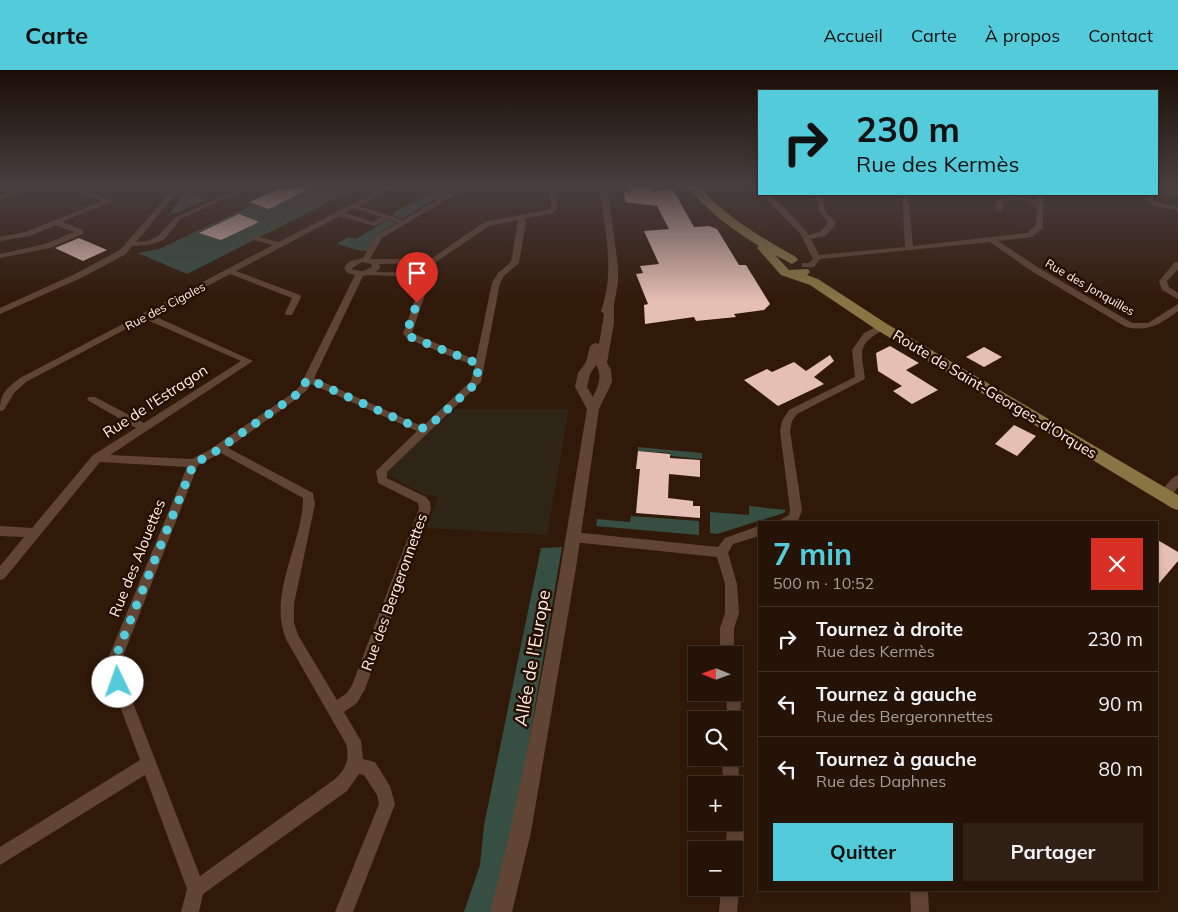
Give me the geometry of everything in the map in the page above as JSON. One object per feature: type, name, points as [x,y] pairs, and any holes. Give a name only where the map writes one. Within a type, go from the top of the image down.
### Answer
[{"type":"main road","points":[[734,224],[758,242],[792,260],[805,273]]},
{"type":"main road","points":[[758,242],[780,271],[805,273]]},
{"type":"main road","points":[[776,265],[782,260],[792,260]]},
{"type":"main road","name":"Route de Saint-Georges-d'Orques","points":[[805,273],[882,327],[1172,499]]},
{"type":"street","points":[[0,239],[27,234],[53,224]]},
{"type":"street","points":[[0,256],[47,246],[80,232],[60,224]]},
{"type":"street","points":[[3,309],[114,258],[131,244],[147,224]]},
{"type":"street","points":[[131,244],[148,243],[161,238],[173,224]]},
{"type":"street","name":"Rue des Cigales","points":[[0,408],[10,391],[23,380],[319,224]]},
{"type":"street","points":[[370,261],[379,237],[399,224]]},
{"type":"street","points":[[479,364],[408,336],[407,331],[433,261],[487,224]]},
{"type":"street","name":"Rue des Bergeronnettes","points":[[336,709],[352,698],[358,689],[425,509],[422,500],[382,480],[381,470],[476,382],[496,283],[500,275],[515,263],[522,224]]},
{"type":"street","name":"Allée de l'Europe","points":[[596,401],[582,387],[584,373],[592,363],[601,324],[612,292],[614,266],[608,224]]},
{"type":"street","points":[[796,224],[808,238],[816,257],[816,262],[805,273]]},
{"type":"street","points":[[808,238],[822,234],[831,224]]},
{"type":"street","points":[[907,224],[909,248]]},
{"type":"street","points":[[816,257],[1024,236],[1034,233],[1040,224]]},
{"type":"street","points":[[253,237],[280,246]]},
{"type":"street","name":"Rue des Jonquilles","points":[[992,240],[1036,270],[1129,326],[1138,328],[1151,326],[1178,307]]},
{"type":"street","points":[[427,275],[352,273],[348,267],[357,261],[433,261]]},
{"type":"street","points":[[97,458],[194,463],[220,448],[296,395],[308,379],[365,273],[376,268],[370,261]]},
{"type":"street","points":[[1178,264],[1163,281],[1165,288],[1178,297]]},
{"type":"street","points":[[230,271],[297,297],[289,313]]},
{"type":"street","name":"Allée de l'Europe","points":[[501,912],[521,832],[596,401],[606,382],[605,370],[601,363],[609,323],[609,305]]},
{"type":"street","name":"Rue de l'Estragon","points":[[0,575],[97,458],[248,361],[146,316]]},
{"type":"street","points":[[788,521],[794,518],[796,510],[785,431],[787,421],[793,412],[860,378],[857,350],[867,335],[882,327]]},
{"type":"street","points":[[589,367],[603,367]]},
{"type":"street","points":[[308,379],[418,428],[427,428]]},
{"type":"street","points":[[92,400],[144,428]]},
{"type":"street","points":[[190,912],[196,889],[342,785],[348,780],[354,766],[355,746],[336,709],[292,637],[287,623],[287,604],[309,504],[309,496],[220,448]]},
{"type":"street","name":"Rue des Alouettes","points":[[194,463],[116,656],[118,682],[196,889]]},
{"type":"street","points":[[1172,499],[1178,478]]},
{"type":"street","points":[[0,531],[35,533]]},
{"type":"street","points":[[727,646],[728,628],[732,613],[731,584],[722,553],[724,546],[730,542],[758,531]]},
{"type":"street","points":[[573,537],[690,548],[722,553]]},
{"type":"street","points":[[0,857],[149,763]]},
{"type":"street","points":[[344,912],[387,804],[384,792],[369,768],[354,766]]},
{"type":"street","points":[[919,891],[920,912]]},
{"type":"street","points":[[728,912],[729,896]]},
{"type":"shaded area","points":[[455,409],[569,409],[547,535],[426,528],[438,496],[425,495],[387,475],[387,469]]},
{"type":"green space","points":[[211,224],[285,224],[187,274],[138,253],[159,249]]},
{"type":"green space","points":[[380,224],[394,224],[377,234],[367,251],[337,244],[348,237],[356,239]]},
{"type":"green space","points":[[638,447],[702,453],[702,459],[670,456],[670,453],[638,451]]},
{"type":"green space","points":[[749,506],[786,510],[784,513],[717,534],[710,533],[710,512],[749,515]]},
{"type":"green space","points":[[631,516],[699,521],[699,535],[596,526],[597,519],[630,522]]},
{"type":"green space","points":[[562,547],[519,801],[492,912],[464,912],[480,865],[484,825],[541,548]]},
{"type":"building","points":[[217,224],[254,224],[221,240],[199,233]]},
{"type":"building","points":[[667,224],[692,224],[694,227],[709,226],[717,229],[739,265],[746,265],[770,304],[764,310],[734,314],[736,317],[696,321],[694,317],[645,324],[644,305],[648,304],[636,274],[643,273],[640,266],[659,264],[644,231],[669,229]]},
{"type":"building","points":[[79,238],[107,250],[83,261],[55,248]]},
{"type":"building","points":[[890,346],[919,363],[906,370],[938,390],[912,404],[893,391],[902,386],[878,371],[876,353]]},
{"type":"building","points":[[984,347],[1002,357],[984,367],[966,357]]},
{"type":"building","points":[[830,355],[834,361],[814,377],[824,384],[778,406],[744,380],[767,369],[772,372],[794,362],[806,371]]},
{"type":"building","points":[[1014,425],[1036,436],[1017,456],[995,444]]},
{"type":"building","points":[[638,451],[670,454],[670,458],[700,460],[700,477],[669,474],[668,498],[693,501],[693,506],[700,506],[700,518],[636,513],[640,469],[636,469]]},
{"type":"building","points":[[1158,540],[1178,552],[1178,561],[1158,585]]},
{"type":"route","points":[[118,682],[116,656],[194,463],[209,456],[296,395],[304,388],[308,379],[418,428],[427,428],[473,386],[476,382],[479,364],[408,336],[407,331],[417,303]]}]
